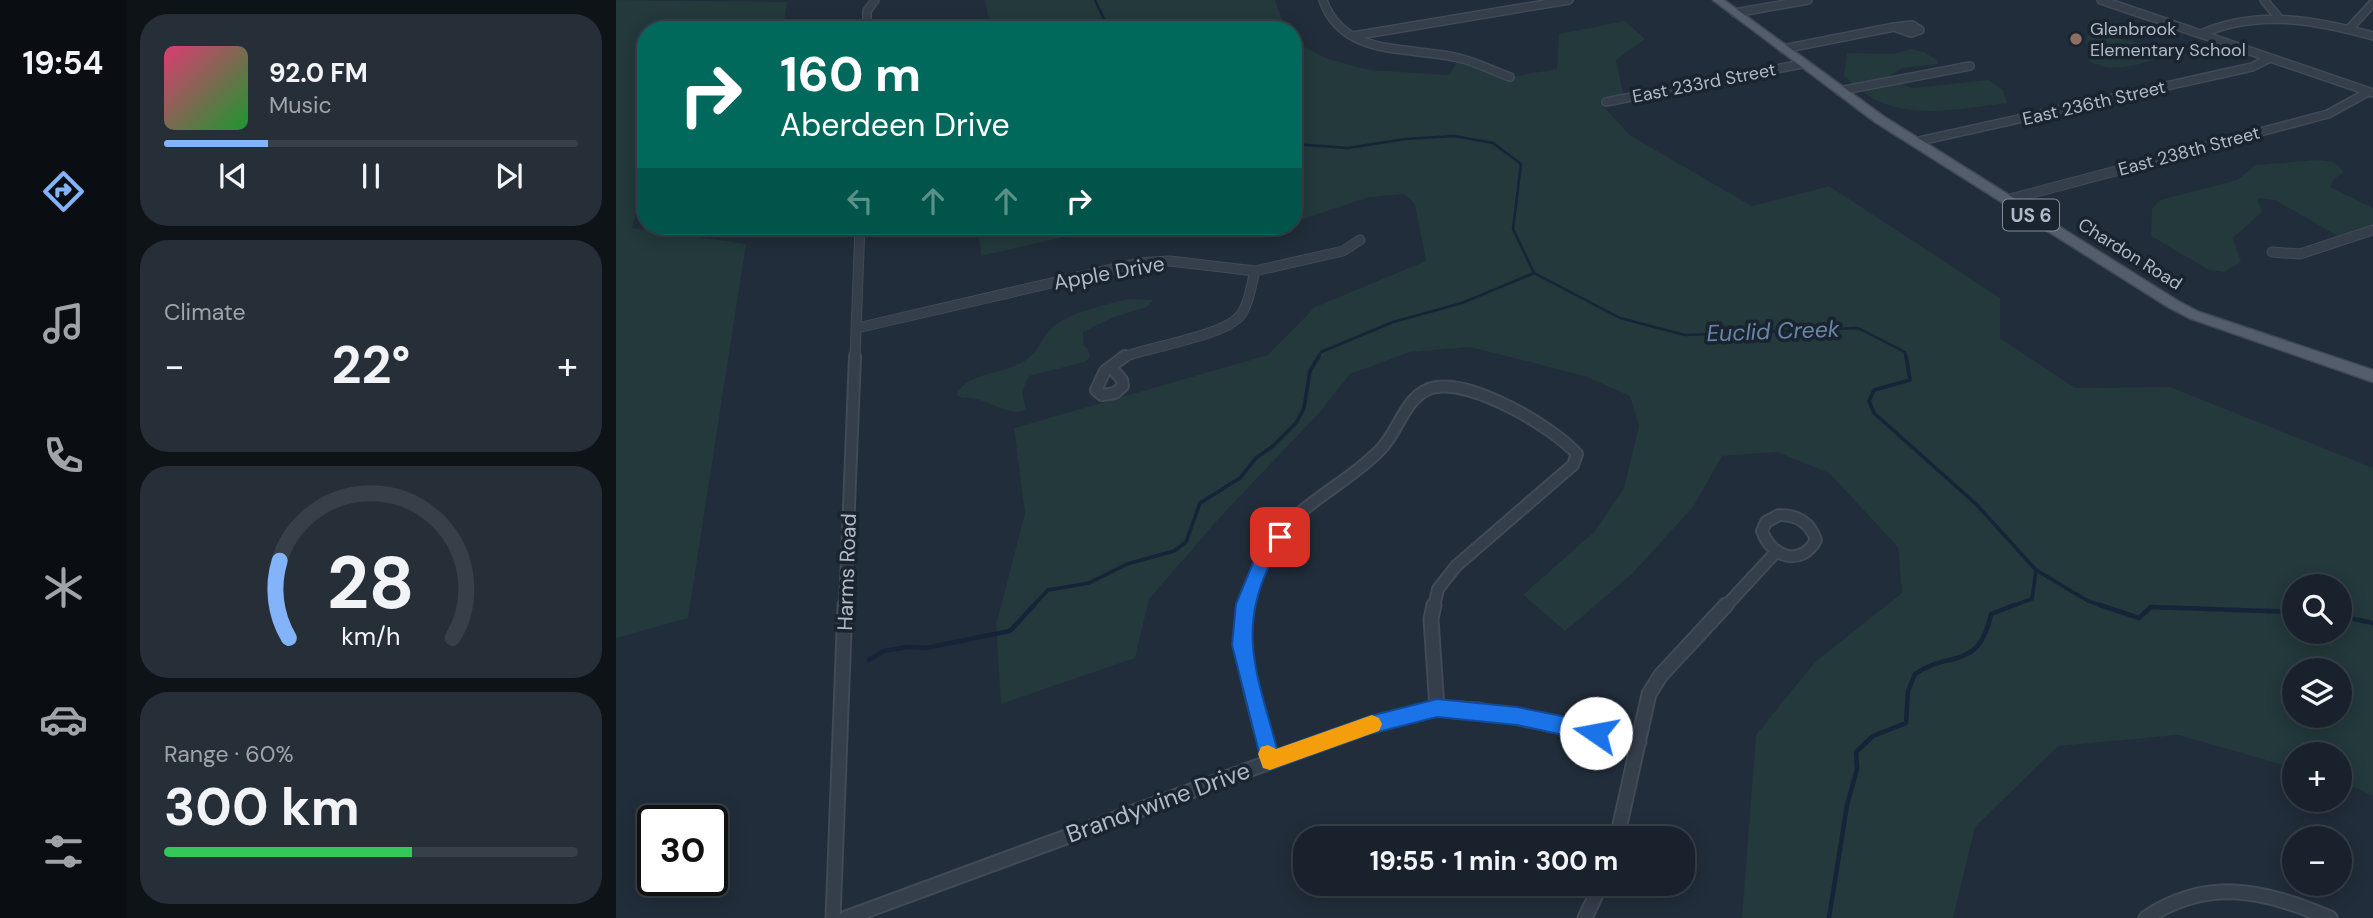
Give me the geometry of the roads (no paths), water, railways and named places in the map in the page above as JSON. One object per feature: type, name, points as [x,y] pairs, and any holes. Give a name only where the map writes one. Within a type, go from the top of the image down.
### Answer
[{"type":"main road","name":"Chardon Road","points":[[1718,0],[1839,91],[1915,142],[2173,304],[2194,315],[2373,376]]},
{"type":"street","points":[[867,21],[867,11],[875,0]]},
{"type":"street","points":[[1323,0],[1325,11],[1332,22],[1353,36],[1390,49],[1459,58],[1510,77]]},
{"type":"street","points":[[1353,36],[1569,0]]},
{"type":"street","points":[[1735,13],[1808,0]]},
{"type":"street","points":[[2101,0],[2371,93]]},
{"type":"street","points":[[2264,0],[2279,18]]},
{"type":"street","points":[[2349,29],[2373,3]]},
{"type":"street","points":[[2201,34],[2234,21],[2279,18],[2349,29],[2373,36]]},
{"type":"street","points":[[1783,50],[1895,27]]},
{"type":"street","name":"East 236th Street","points":[[1915,142],[2252,67],[2270,58]]},
{"type":"street","name":"East 233rd Street","points":[[1606,102],[1802,64]]},
{"type":"street","points":[[1839,91],[1970,66]]},
{"type":"street","name":"East 238th Street","points":[[2006,200],[2328,114],[2371,93]]},
{"type":"street","points":[[2272,252],[2300,254],[2373,230]]},
{"type":"street","name":"Harms Road","points":[[833,918],[860,235]]},
{"type":"street","name":"Apple Drive","points":[[857,328],[1138,263],[1170,261],[1255,271],[1343,251],[1360,240]]},
{"type":"street","points":[[1111,367],[1143,348],[1231,324],[1244,310],[1255,271]]},
{"type":"street","points":[[1270,761],[1241,645],[1245,604],[1264,558],[1296,516],[1384,446],[1415,398],[1437,387],[1454,389],[1515,407],[1571,444],[1577,454],[1573,465],[1456,566],[1438,589],[1431,619],[1437,708]]},
{"type":"street","points":[[1779,515],[1791,516],[1804,521],[1813,530],[1815,545],[1808,553],[1789,556],[1776,552],[1763,538],[1763,528],[1768,520],[1779,515]]},
{"type":"street","points":[[1620,826],[1649,694],[1661,675],[1776,552]]},
{"type":"street","name":"Brandywine Drive","points":[[846,918],[1370,725],[1437,708],[1517,716],[1639,742]]},
{"type":"street","points":[[2146,918],[2174,902],[2209,890],[2238,890],[2269,896],[2330,918]]},
{"type":"street","points":[[1585,918],[1595,896]]},
{"type":"waterway","name":"Euclid Creek","points":[[1095,0],[1105,21]]},
{"type":"waterway","name":"Euclid Creek","points":[[1302,145],[1348,148],[1405,139],[1454,136],[1493,143],[1521,164],[1513,229],[1534,273]]},
{"type":"waterway","points":[[1319,356],[1321,352],[1393,322],[1462,303],[1534,273]]},
{"type":"waterway","name":"Euclid Creek","points":[[1534,273],[1620,318],[1685,335],[1858,328],[1905,352],[1906,358]]},
{"type":"waterway","points":[[1032,607],[1048,590],[1089,583],[1127,564],[1174,551],[1186,542],[1200,503],[1240,478],[1256,458],[1273,446],[1296,423],[1304,408],[1310,371],[1319,356]]},
{"type":"waterway","name":"Euclid Creek","points":[[1906,356],[1910,380],[1874,390],[1869,401],[1874,413],[1976,504],[2036,570]]},
{"type":"waterway","points":[[2009,607],[2032,599],[2036,570]]},
{"type":"waterway","name":"Euclid Creek","points":[[2036,570],[2088,601],[2139,618],[2151,607],[2282,612]]},
{"type":"waterway","points":[[869,660],[884,651],[907,647],[926,648],[1010,631],[1034,605]]},
{"type":"waterway","points":[[1829,918],[1847,805],[1857,769],[1856,752],[1873,736],[1906,723],[1908,691],[1915,674],[1971,652],[1986,632],[1991,614],[2015,605]]},
{"type":"waterway","name":"Euclid Creek","points":[[2352,619],[2373,623]]},
{"type":"place","name":"Glenbrook Elementary School","points":[[2076,39]]}]
